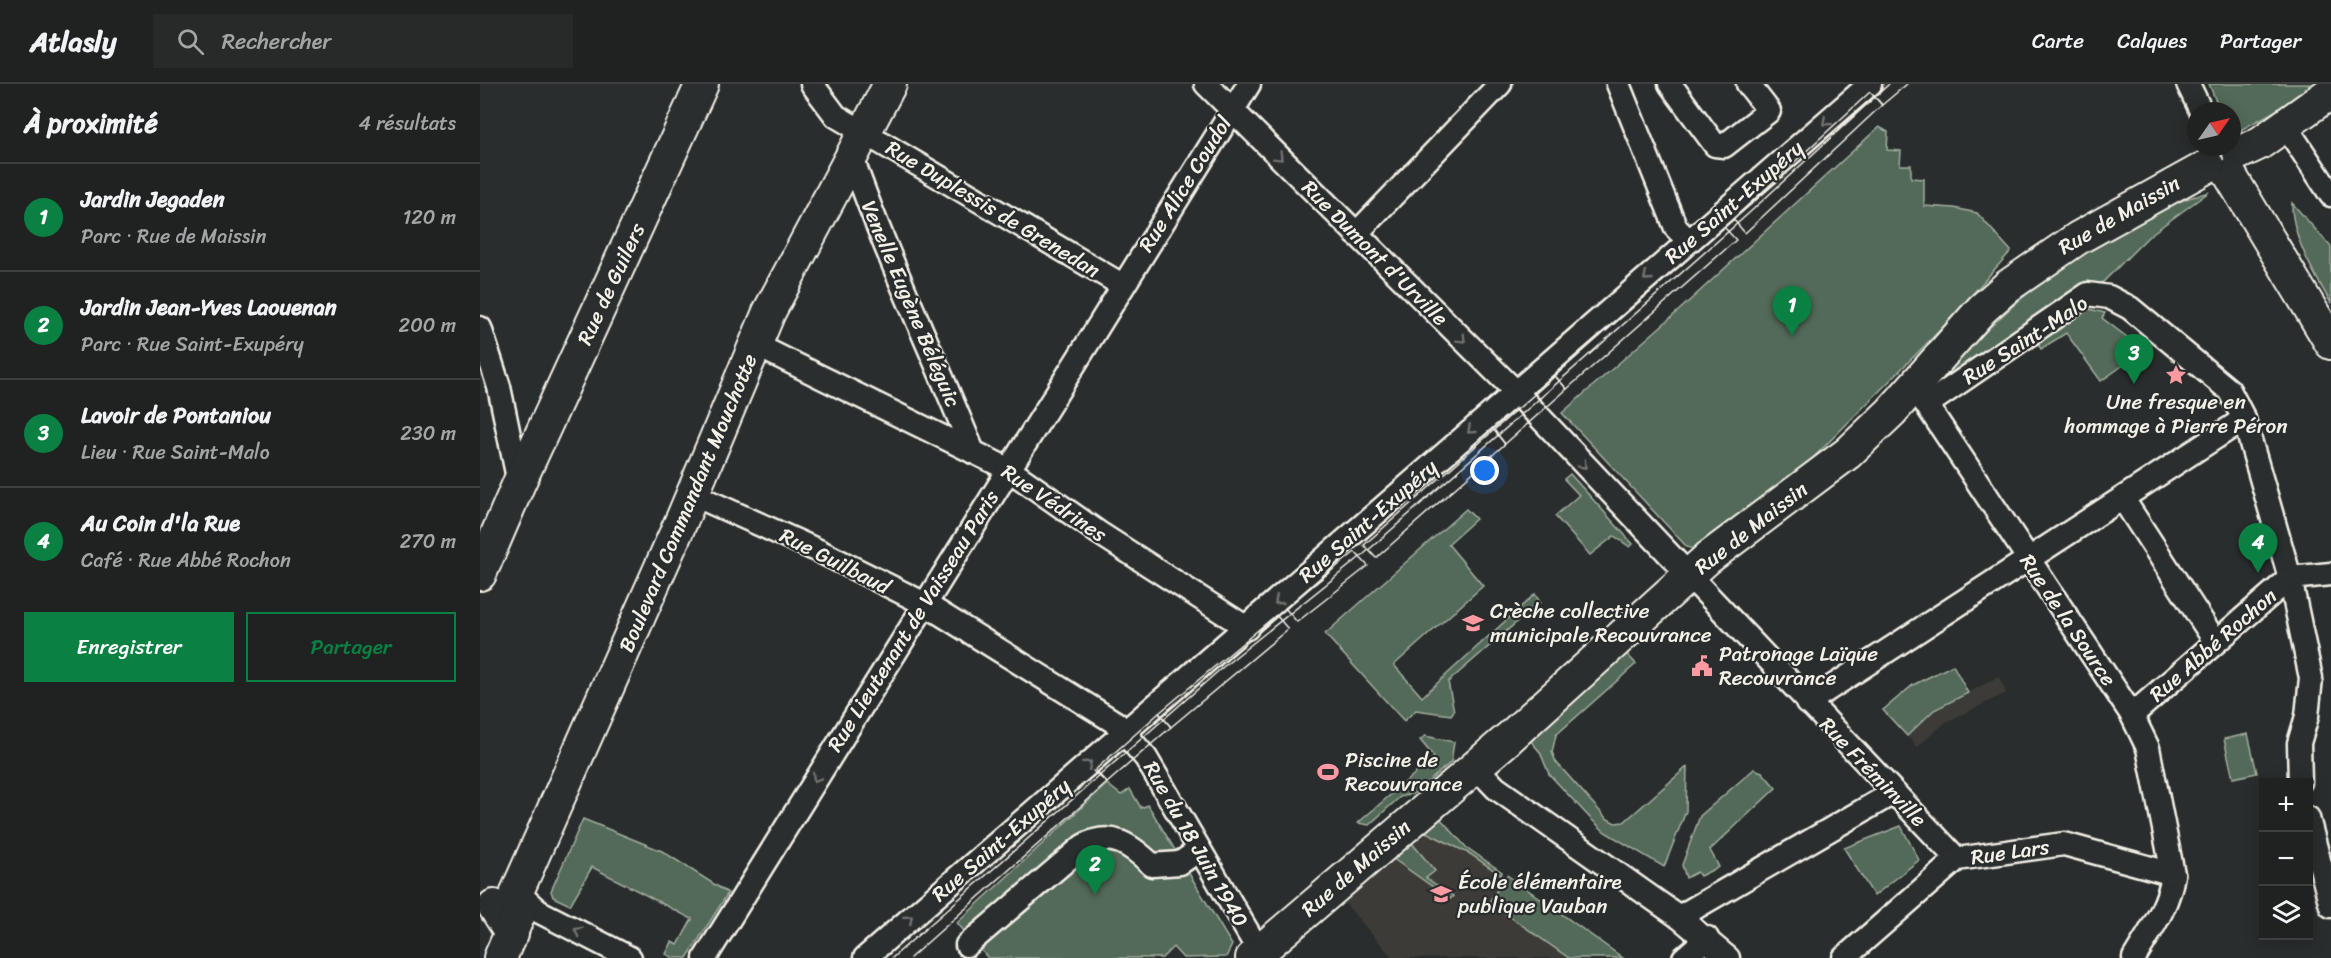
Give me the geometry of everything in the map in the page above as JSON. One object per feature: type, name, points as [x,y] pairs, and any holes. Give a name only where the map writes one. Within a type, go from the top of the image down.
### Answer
[{"type":"street","name":"Rue de Guilers","points":[[480,573],[702,84]]},
{"type":"street","name":"Rue Duplessis de Grenedan","points":[[812,84],[858,144],[1122,285]]},
{"type":"street","name":"Boulevard Commandant Mouchotte","points":[[494,903],[692,494],[769,312],[890,84]]},
{"type":"street","name":"Rue Dumont d'Urville","points":[[1206,84],[1516,392],[1542,422]]},
{"type":"street","name":"Rue Alice Coudol","points":[[1122,285],[1249,84]]},
{"type":"street","points":[[1356,234],[1500,84]]},
{"type":"street","points":[[1618,84],[1676,228],[1689,241]]},
{"type":"street","points":[[1670,84],[1715,145],[1724,146],[1769,111],[1748,84]]},
{"type":"street","name":"Rue Saint-Exupéry","points":[[865,958],[1870,84]]},
{"type":"street","points":[[2188,84],[2196,102]]},
{"type":"street","name":"Rue de Maissin","points":[[1258,956],[1690,575],[1848,453],[1891,412],[1921,395],[1982,309],[2017,279],[2078,238],[2224,158],[2260,143],[2331,92]]},
{"type":"street","points":[[2285,125],[2331,195]]},
{"type":"street","name":"Venelle Eugène Béléguic","points":[[858,144],[907,298],[973,452]]},
{"type":"street","points":[[2224,158],[2331,343]]},
{"type":"street","name":"Rue Lieutenant de Vaisseau Paris","points":[[705,958],[1122,285]]},
{"type":"street","name":"Rue Saint-Malo","points":[[1921,395],[2088,294],[2109,297],[2130,308],[2229,390],[2244,419],[2290,579],[2311,678],[2298,774]]},
{"type":"street","points":[[480,328],[489,389],[519,483]]},
{"type":"street","name":"Rue Védrines","points":[[756,345],[1008,469],[1099,533],[1247,628]]},
{"type":"street","name":"Rue de la Source","points":[[1921,395],[2027,560],[2132,715],[2148,748],[2173,874]]},
{"type":"street","points":[[1807,703],[2244,419]]},
{"type":"street","name":"Rue Fréminville","points":[[1542,422],[1690,575],[1807,703],[1957,859]]},
{"type":"street","name":"Rue Guilbaud","points":[[692,494],[821,552],[925,604],[1116,723],[1125,732]]},
{"type":"street","points":[[2123,499],[2215,641]]},
{"type":"street","name":"Rue Abbé Rochon","points":[[2132,715],[2215,641],[2290,579],[2331,574]]},
{"type":"street","name":"Rue du 18 Juin 1940","points":[[1125,732],[1146,758],[1258,956]]},
{"type":"street","points":[[1475,766],[1496,788],[1679,916],[1728,958]]},
{"type":"street","points":[[1679,916],[1893,793]]},
{"type":"street","points":[[2312,832],[2331,906]]},
{"type":"street","points":[[967,945],[1083,846],[1096,839],[1125,843],[1152,865],[1180,863],[1199,850]]},
{"type":"street","name":"Rue Lars","points":[[1844,958],[1957,859],[2064,844],[2173,874]]},
{"type":"street","points":[[2134,958],[2163,909],[2171,891],[2173,874]]},
{"type":"street","points":[[494,903],[520,912],[506,946]]},
{"type":"street","points":[[484,958],[496,932],[493,920],[494,903]]},
{"type":"street","points":[[494,903],[538,911],[630,958]]},
{"type":"street","points":[[1684,958],[1707,938]]},
{"type":"shaded area","points":[[1999,677],[2006,693],[1946,722],[1917,747],[1907,736],[1936,709]]},
{"type":"shaded area","name":"École élémentaire publique Vauban","points":[[1439,817],[1466,847],[1623,958],[1393,958],[1342,900]]},
{"type":"green space","points":[[2209,84],[2312,84],[2275,111],[2241,130],[2241,102],[2216,102]]},
{"type":"green space","points":[[1879,127],[1888,132],[1887,150],[1901,151],[1900,165],[1911,165],[1911,178],[1924,179],[1924,206],[1954,208],[1977,213],[2011,251],[1943,327],[1811,460],[1693,549],[1687,547],[1562,413],[1676,313]]},
{"type":"green space","points":[[2209,192],[2150,235],[2103,282],[2096,284],[1935,390],[1989,328],[2057,270],[2133,222]]},
{"type":"green space","points":[[2292,203],[2331,247],[2331,303],[2311,268],[2300,242],[2295,228]]},
{"type":"green space","points":[[2089,309],[2105,313],[2102,318],[2131,340],[2119,352],[2125,364],[2101,381],[2066,333],[2041,349],[2035,340]]},
{"type":"green space","points":[[1570,474],[1633,544],[1630,547],[1614,536],[1590,555],[1555,516],[1579,495],[1564,479]]},
{"type":"green space","points":[[1466,509],[1476,519],[1448,544],[1483,586],[1394,665],[1422,697],[1535,594],[1540,602],[1448,682],[1454,711],[1451,715],[1416,710],[1404,721],[1325,634]]},
{"type":"green space","points":[[1626,653],[1636,664],[1556,735],[1552,752],[1556,762],[1606,818],[1615,823],[1624,822],[1687,767],[1686,811],[1664,867],[1605,832],[1590,818],[1549,774],[1540,752],[1529,739]]},
{"type":"green space","points":[[1953,665],[1968,693],[1934,710],[1907,736],[1883,710],[1913,685]]},
{"type":"green space","points":[[2248,734],[2257,773],[2233,778],[2224,739]]},
{"type":"green space","points":[[1425,736],[1454,742],[1451,762],[1415,793],[1400,797],[1369,825],[1358,823],[1434,757],[1420,740]]},
{"type":"green space","points":[[1754,769],[1762,772],[1776,788],[1710,850],[1719,867],[1700,876],[1697,872],[1686,878],[1682,865],[1700,816]]},
{"type":"green space","points":[[1107,784],[1121,795],[1130,789],[1141,808],[1148,805],[1232,945],[1226,957],[1183,958],[1173,947],[1162,958],[988,958],[957,923]]},
{"type":"green space","points":[[1439,817],[1466,847],[1502,872],[1501,875],[1470,854],[1424,831]]},
{"type":"green space","points":[[583,819],[662,851],[728,893],[687,958],[674,958],[666,954],[672,942],[678,945],[692,919],[592,867],[570,905],[553,897],[551,891]]},
{"type":"green space","points":[[1901,826],[1919,860],[1874,896],[1844,848]]},
{"type":"green space","points":[[1411,842],[1435,871],[1426,878],[1453,896],[1450,899],[1392,858]]},
{"type":"green space","points":[[1507,875],[1623,958],[1569,958],[1489,902]]},
{"type":"tram line","points":[[892,958],[1223,667],[1364,554],[1748,214],[1889,84]]},
{"type":"tram line","points":[[1878,100],[1882,105],[1907,84]]},
{"type":"tram line","points":[[1870,92],[1882,105],[1745,233],[1733,219],[1870,92]]},
{"type":"tram line","points":[[1724,227],[1736,240],[1567,389],[1555,376],[1724,227]]},
{"type":"tram line","points":[[1555,376],[1567,389],[1505,444],[1494,430],[1555,376]]},
{"type":"tram line","points":[[1494,430],[1505,444],[1376,558],[1364,545],[1494,430]]},
{"type":"tram line","points":[[1355,552],[1368,566],[1297,622],[1285,608],[1355,552]]},
{"type":"tram line","points":[[1276,615],[1288,629],[1171,727],[1159,713],[1276,615]]},
{"type":"tram line","points":[[1159,713],[1171,727],[1107,783],[1095,770],[1159,713]]},
{"type":"tram line","points":[[910,958],[1107,783],[1093,771]]},
{"type":"place","name":"Jardin Jegaden","points":[[1792,336]]},
{"type":"place","name":"Une fresque en hommage à Pierre Péron","points":[[2176,375]]},
{"type":"place","name":"Lavoir de Pontaniou","points":[[2134,384]]},
{"type":"place","name":"Au Coin d'la Rue","points":[[2258,573]]},
{"type":"place","name":"Crèche collective municipale Recouvrance","points":[[1473,623]]},
{"type":"place","name":"Patronage Laïque Recouvrance","points":[[1702,666]]},
{"type":"place","name":"Piscine de Recouvrance","points":[[1328,772]]},
{"type":"place","name":"École élémentaire publique Vauban","points":[[1441,894]]},
{"type":"place","name":"Jardin Jean-Yves Laouenan","points":[[1095,895]]}]
